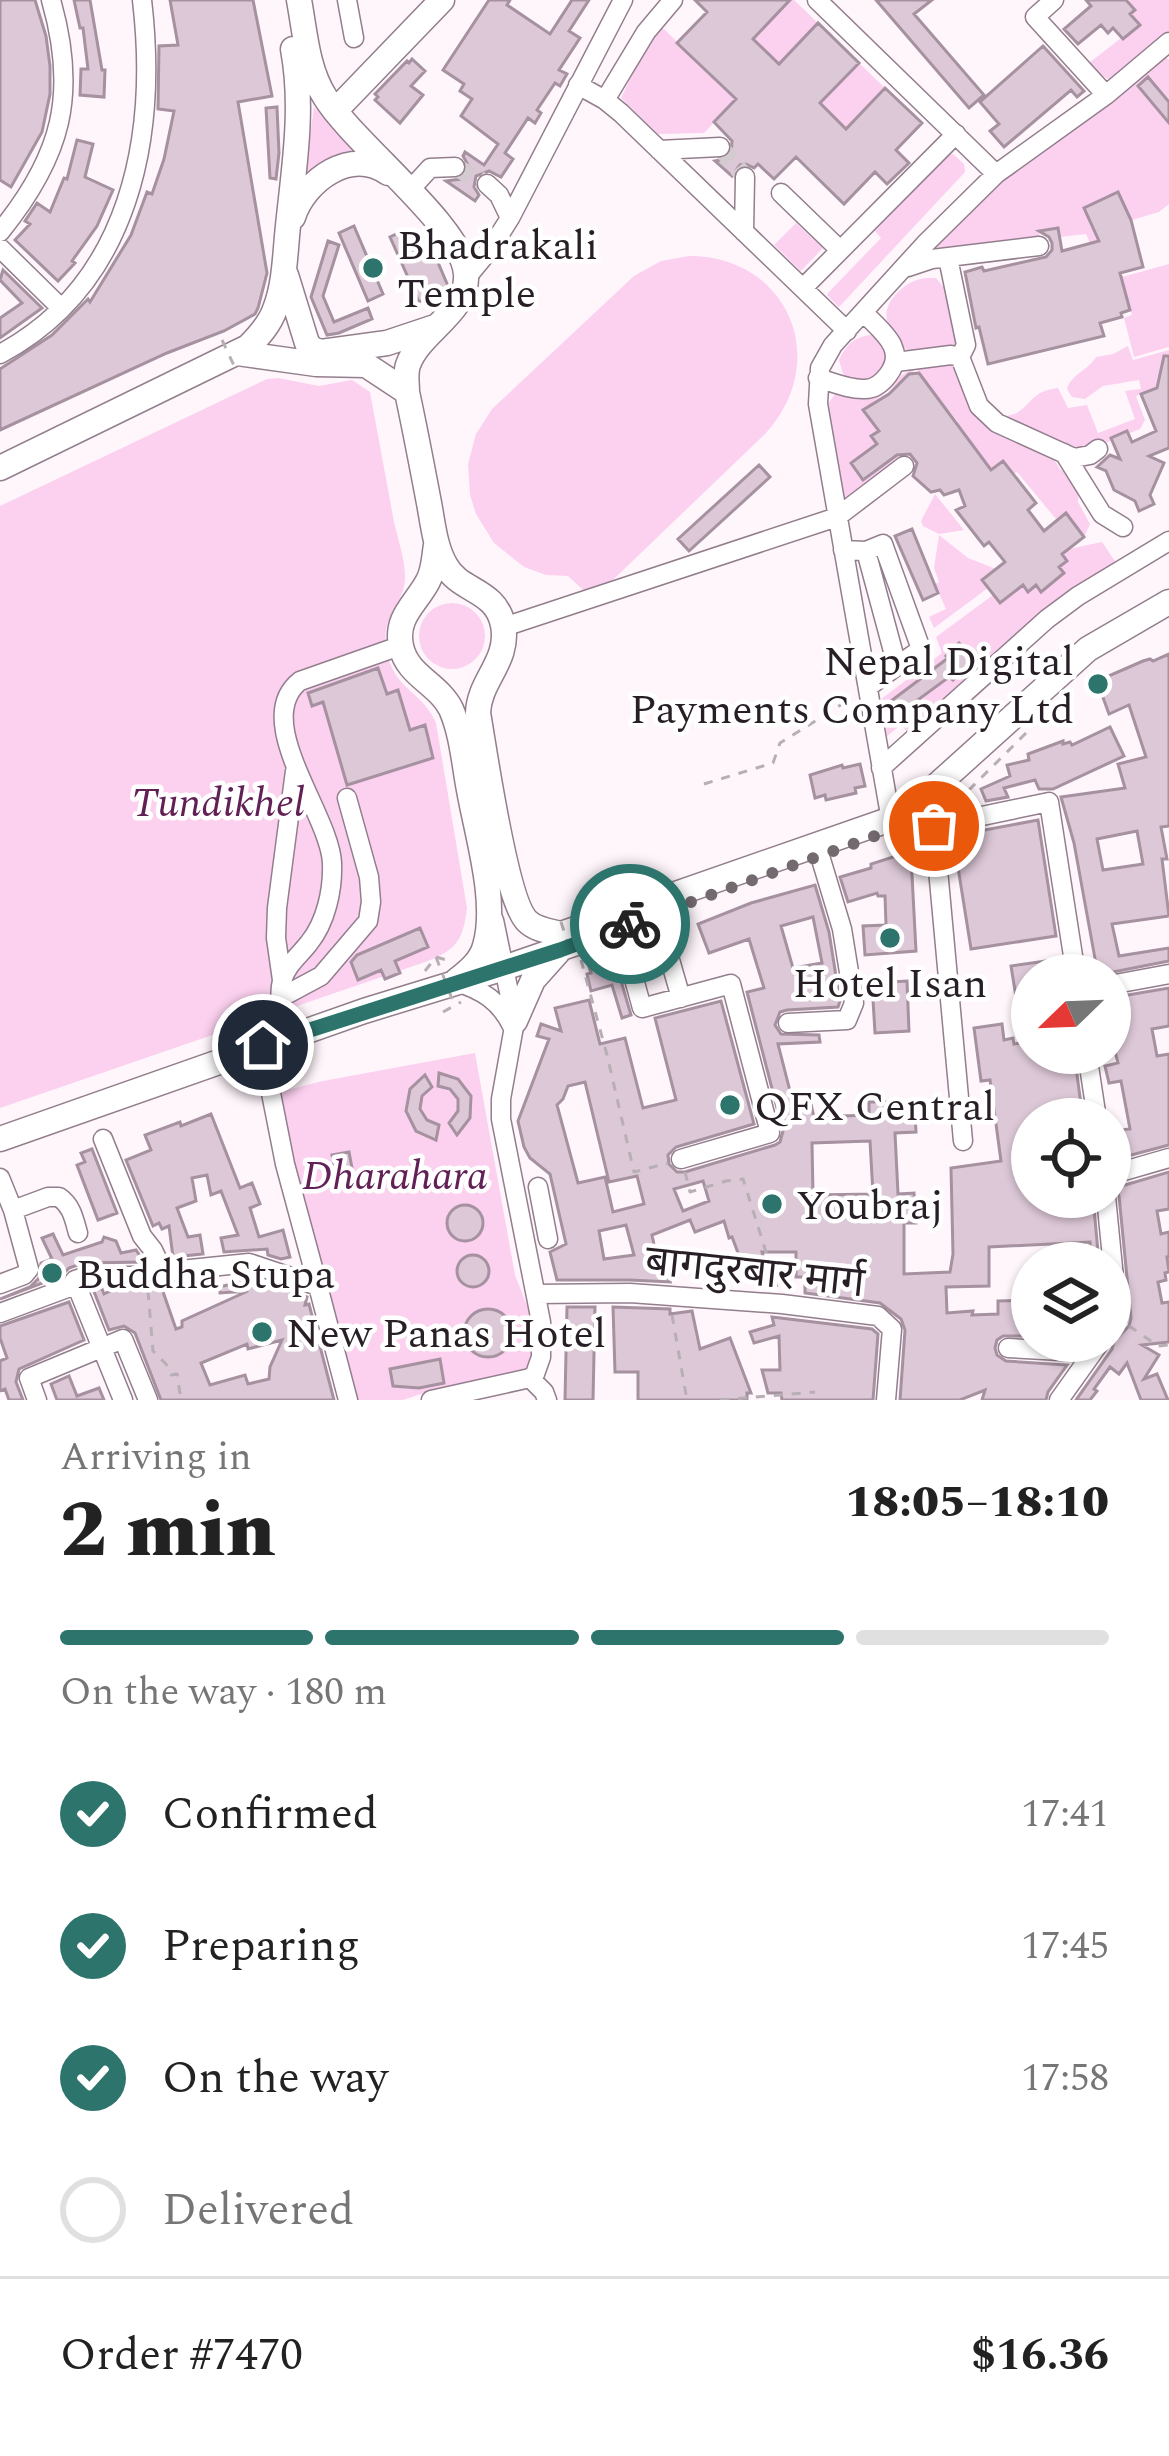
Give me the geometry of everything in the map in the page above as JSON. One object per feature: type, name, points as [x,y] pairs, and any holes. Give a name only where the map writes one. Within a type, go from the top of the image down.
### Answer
[{"type":"main road","points":[[0,468],[248,347],[270,320],[283,267],[298,123],[299,82],[283,0]]},
{"type":"main road","points":[[299,0],[316,80],[335,111],[443,227],[458,248],[467,277],[457,304],[406,367],[407,392],[436,542],[446,568],[487,596],[504,628],[504,646],[479,696],[478,713],[511,890],[525,919],[561,934],[897,823],[928,819],[979,761],[1090,660],[1169,615]]},
{"type":"main road","points":[[335,111],[442,0]]},
{"type":"main road","points":[[287,236],[298,204],[324,174],[364,163],[378,166],[404,186]]},
{"type":"main road","points":[[283,267],[312,349],[321,352],[387,343],[437,326]]},
{"type":"main road","points":[[232,355],[366,365],[407,392]]},
{"type":"main road","points":[[436,542],[432,572],[407,608],[399,641],[404,658],[416,675],[440,691],[456,722],[488,893],[486,943],[456,995]]},
{"type":"main road","points":[[897,823],[1088,649],[1169,602]]},
{"type":"main road","points":[[514,1026],[533,980],[570,952],[818,851]]},
{"type":"main road","points":[[0,1139],[291,1036],[456,995],[504,968],[570,952]]},
{"type":"street","points":[[0,232],[59,129],[66,79],[50,0]]},
{"type":"street","points":[[0,354],[37,330],[78,292],[112,239],[129,197],[140,150],[148,73],[142,0]]},
{"type":"street","points":[[346,0],[354,38]]},
{"type":"street","points":[[467,277],[510,218],[623,0]]},
{"type":"street","points":[[605,100],[646,32],[673,0],[687,0]]},
{"type":"street","points":[[818,0],[997,174]]},
{"type":"street","points":[[1021,0],[1106,95]]},
{"type":"street","points":[[1035,17],[1054,0]]},
{"type":"street","points":[[897,823],[889,809],[881,768],[818,404],[818,378],[827,354],[847,331],[925,244],[997,174],[1106,95],[1169,42]]},
{"type":"street","points":[[578,86],[605,100],[847,331]]},
{"type":"street","points":[[803,288],[956,134]]},
{"type":"street","points":[[659,150],[720,147]]},
{"type":"street","points":[[404,186],[430,168],[455,167]]},
{"type":"street","points":[[744,232],[746,177]]},
{"type":"street","points":[[488,184],[510,218]]},
{"type":"street","points":[[782,193],[840,250]]},
{"type":"street","points":[[903,269],[919,262],[1040,246]]},
{"type":"street","points":[[0,248],[61,308]]},
{"type":"street","points":[[948,258],[966,345],[960,356],[979,406],[998,423],[1074,458],[1098,449]]},
{"type":"street","points":[[863,313],[892,343],[896,362]]},
{"type":"street","points":[[818,378],[870,389],[881,383],[896,362],[960,356]]},
{"type":"street","points":[[1064,453],[1102,514],[1123,527]]},
{"type":"street","points":[[513,624],[837,517],[904,466]]},
{"type":"street","points":[[881,768],[1047,619],[1169,541]]},
{"type":"street","points":[[843,550],[866,551],[897,667],[868,687]]},
{"type":"street","points":[[281,989],[290,964],[320,926],[330,894],[332,862],[327,835],[296,771],[283,719],[290,688],[391,649]]},
{"type":"street","points":[[291,1036],[276,938],[296,771]]},
{"type":"street","points":[[281,989],[321,976],[368,921],[369,877],[347,799]]},
{"type":"street","points":[[964,1141],[928,819],[1049,802],[1073,954]]},
{"type":"street","points":[[788,1023],[848,1020],[854,1003],[842,929],[818,851]]},
{"type":"street","points":[[430,1400],[517,1383],[538,1387],[542,1346],[536,1294],[500,1119],[514,1026],[488,893]]},
{"type":"street","points":[[657,915],[681,998]]},
{"type":"street","points":[[620,928],[642,1008],[730,984],[770,1133],[681,1159]]},
{"type":"street","points":[[1131,981],[1169,974]]},
{"type":"street","points":[[456,995],[472,987],[494,1000],[514,1026]]},
{"type":"street","points":[[268,1078],[285,1164],[348,1400]]},
{"type":"street","points":[[103,1139],[153,1274]]},
{"type":"street","points":[[1131,1169],[1169,1158]]},
{"type":"street","points":[[0,1284],[29,1269],[1,1183]]},
{"type":"street","points":[[13,1210],[59,1197],[73,1214],[78,1233]]},
{"type":"street","points":[[517,1208],[546,1202],[548,1239]]},
{"type":"street","points":[[123,1400],[74,1288],[75,1280],[249,1263],[320,1293]]},
{"type":"street","points":[[0,1313],[74,1288]]},
{"type":"street","name":"बागदुरबार मार्ग","points":[[536,1294],[630,1293],[878,1316],[892,1329],[886,1400]]},
{"type":"street","points":[[40,1400],[29,1378],[123,1339],[148,1400]]},
{"type":"street","points":[[1059,1400],[1085,1362]]},
{"type":"path","points":[[704,784],[773,763],[780,742],[868,687]]},
{"type":"path","points":[[928,819],[1035,724]]},
{"type":"path","points":[[561,922],[607,1054],[634,1172],[681,1159],[690,1192],[743,1179],[782,1304]]},
{"type":"path","points":[[423,974],[436,957],[456,995],[443,1012]]},
{"type":"path","points":[[153,1274],[153,1351],[171,1375],[177,1374],[181,1400]]},
{"type":"path","points":[[675,1296],[671,1314],[687,1400]]},
{"type":"path","points":[[1131,1332],[1157,1346],[1169,1345]]},
{"type":"path","points":[[721,1400],[815,1392]]},
{"type":"green space","points":[[790,0],[818,23],[779,64],[753,39]]},
{"type":"green space","points":[[1130,0],[1169,0],[1169,31],[1110,80],[1089,63],[1139,24],[1130,14],[1134,10]]},
{"type":"green space","points":[[660,29],[736,99],[704,133],[658,134],[621,98],[647,44]]},
{"type":"green space","points":[[1164,55],[1169,60],[1169,204],[1132,220],[1118,192],[1084,208],[1097,236],[1109,238],[1090,243],[1086,234],[1060,237],[1058,228],[1039,231],[1040,240],[933,248],[1007,176]]},
{"type":"green space","points":[[859,63],[885,88],[846,129],[820,103]]},
{"type":"green space","points":[[314,107],[364,157],[304,180]]},
{"type":"green space","points":[[953,154],[964,164],[965,172],[839,307],[828,293],[881,238],[875,231]]},
{"type":"green space","points":[[796,223],[823,248],[801,271],[774,245]]},
{"type":"green space","points":[[689,256],[723,261],[752,273],[774,293],[789,317],[797,345],[796,375],[786,404],[766,433],[593,599],[568,576],[524,567],[494,543],[470,495],[468,464],[476,434],[492,409],[634,276],[661,261]]},
{"type":"green space","points":[[1169,264],[1169,347],[1134,357],[1124,318],[1132,315],[1122,277]]},
{"type":"green space","points":[[936,278],[945,289],[957,341],[953,348],[910,354],[888,324],[887,309],[905,286]]},
{"type":"green space","points":[[870,335],[879,337],[892,353],[869,384],[844,377],[839,360],[845,350]]},
{"type":"green space","points":[[1128,346],[1133,360],[1169,350],[1169,383],[1136,396],[1145,420],[1140,429],[1088,450],[1076,450],[1000,417],[1058,388],[1068,408],[1087,405],[1098,433],[1135,419],[1125,391],[1141,389],[1139,380],[1103,386],[1085,399],[1072,397],[1067,389],[1096,357]]},
{"type":"green space","points":[[951,364],[974,407],[1053,458],[1071,477],[1090,524],[1084,537],[1066,514],[1056,519],[1017,472],[989,472],[958,422],[916,369],[863,410],[879,431],[872,437],[878,446],[887,441],[902,461],[845,500],[828,404],[835,394],[876,397],[915,368]]},
{"type":"green space","name":"Tundikhel","points":[[267,379],[319,386],[352,380],[370,392],[405,570],[404,587],[386,631],[388,657],[398,678],[436,723],[467,908],[461,936],[446,952],[428,961],[0,1108],[0,506]]},
{"type":"green space","points":[[935,494],[964,530],[939,534],[923,526],[921,521]]},
{"type":"green space","points":[[939,535],[968,558],[996,569],[982,580],[988,588],[934,628],[929,617],[946,609],[935,584],[939,582],[934,568]]},
{"type":"green space","points":[[1102,542],[1117,564],[909,734],[901,725],[887,736],[880,700],[942,653],[936,637],[993,595],[1000,603],[1023,585],[1028,591],[1036,585],[1041,591],[1064,573],[1059,567],[1067,560],[1062,554]]},
{"type":"green space","points":[[452,603],[475,613],[485,636],[475,659],[452,669],[429,659],[419,636],[429,613]]},
{"type":"green space","name":"Dharahara","points":[[475,1053],[515,1275],[531,1316],[533,1347],[528,1368],[487,1383],[403,1400],[353,1400],[275,1093]]},
{"type":"building","points":[[0,0],[35,0],[50,66],[42,132],[11,187],[0,180]]},
{"type":"building","points":[[74,0],[90,0],[105,70],[104,97],[80,95],[81,69],[88,69]]},
{"type":"building","points":[[170,0],[253,0],[272,96],[238,102],[267,273],[258,308],[224,331],[0,430],[0,369],[52,335],[88,299],[90,302],[131,235],[147,192],[152,194],[174,111],[158,109],[159,46],[178,45]]},
{"type":"building","points":[[489,0],[510,0],[507,5],[550,34],[572,0],[589,0],[569,31],[580,38],[559,70],[567,74],[537,110],[541,113],[535,123],[528,118],[505,153],[513,159],[501,177],[489,171],[476,176],[474,187],[479,195],[475,201],[446,181],[466,174],[465,152],[484,165],[498,144],[461,116],[472,99],[460,91],[464,84],[443,70]]},
{"type":"building","points":[[695,0],[790,0],[753,39],[779,64],[818,23],[859,63],[820,103],[846,129],[885,88],[922,123],[896,150],[909,163],[887,184],[875,172],[844,204],[796,157],[774,179],[758,164],[754,168],[740,165],[732,176],[715,161],[731,154],[732,141],[714,122],[736,99],[677,43],[707,12]]},
{"type":"building","points":[[876,0],[932,0],[914,14],[984,95],[969,108]]},
{"type":"building","points":[[1086,0],[1126,0],[1140,25],[1123,39],[1113,28],[1108,33],[1101,25],[1078,44],[1064,29],[1091,6]]},
{"type":"building","points":[[1043,46],[1084,91],[1077,97],[1071,90],[1004,147],[990,131],[999,124],[980,102]]},
{"type":"building","points":[[412,59],[425,71],[411,86],[423,95],[400,123],[375,100],[375,94]]},
{"type":"building","points":[[1148,77],[1169,102],[1169,123],[1138,86]]},
{"type":"building","points":[[277,107],[276,179],[270,178],[266,108]]},
{"type":"building","points":[[77,140],[93,144],[85,177],[113,190],[75,263],[58,281],[15,240],[30,224],[25,221],[37,203],[50,212],[67,179]]},
{"type":"building","points":[[1118,192],[1143,267],[1120,273],[1130,310],[1100,323],[1104,336],[988,364],[965,272],[1046,257],[1052,243],[1039,231],[1058,228],[1062,251],[1099,241],[1084,208]]},
{"type":"building","points":[[354,226],[383,294],[368,301],[339,233]]},
{"type":"building","points":[[405,230],[419,260],[434,253],[448,286],[419,302],[390,237]]},
{"type":"building","points":[[328,241],[339,245],[323,296],[334,322],[368,308],[372,319],[327,335],[311,297]]},
{"type":"building","points":[[3,270],[42,308],[0,338],[0,318],[22,303],[0,280]]},
{"type":"building","points":[[1164,356],[1169,356],[1169,448],[1149,456],[1164,463],[1150,495],[1154,504],[1139,511],[1135,501],[1114,490],[1106,471],[1097,467],[1110,455],[1120,459],[1111,438],[1127,431],[1132,442],[1156,431],[1141,394],[1157,388]]},
{"type":"building","points":[[919,373],[991,470],[1003,461],[1036,503],[1028,510],[1044,531],[1066,513],[1084,537],[1062,554],[1067,561],[1059,567],[1064,573],[1041,592],[1036,585],[1028,592],[1023,585],[1000,603],[982,580],[1005,562],[989,542],[984,546],[956,510],[965,506],[959,490],[944,495],[940,490],[931,492],[913,476],[917,463],[910,454],[897,455],[863,480],[851,463],[877,444],[871,436],[879,431],[863,410],[909,374]]},
{"type":"building","points":[[759,465],[770,477],[689,551],[678,539]]},
{"type":"building","points":[[912,529],[938,593],[923,600],[895,536]]},
{"type":"building","points":[[959,643],[975,659],[953,680],[949,677],[896,716],[887,704],[948,658]]},
{"type":"building","points":[[1169,654],[1169,826],[1161,827],[1169,916],[1112,924],[1119,954],[1094,954],[1061,797],[1125,788],[1118,764],[1146,757],[1129,705],[1109,714],[1097,681]],"holes":[[[1137,831],[1143,864],[1103,870],[1097,839]]]},
{"type":"building","points":[[378,668],[387,694],[398,690],[410,730],[425,725],[433,758],[347,785],[323,702],[312,706],[308,693]]},
{"type":"building","points":[[1110,727],[1124,756],[1053,789],[1039,789],[1035,780],[1004,788],[1008,797],[986,801],[981,789],[1010,776],[1007,765],[1029,760],[1028,754],[1063,741],[1072,745]]},
{"type":"building","points":[[860,764],[865,786],[855,788],[856,793],[815,798],[810,775]]},
{"type":"building","points":[[1038,820],[1056,936],[971,949],[953,836]]},
{"type":"building","points":[[911,856],[916,951],[865,955],[863,926],[886,925],[885,896],[877,893],[848,902],[840,877],[893,857]]},
{"type":"building","points":[[815,885],[829,932],[840,1001],[838,1007],[780,1012],[775,1025],[781,1034],[819,1035],[820,1042],[778,1044],[791,1095],[808,1091],[814,1117],[869,1115],[869,1102],[885,1102],[885,1115],[915,1114],[916,1132],[895,1133],[898,1194],[914,1193],[916,1223],[904,1223],[904,1274],[950,1272],[951,1168],[1001,1161],[990,1080],[981,1081],[974,1028],[1002,1024],[1004,1040],[1011,1038],[1011,1074],[1077,1074],[1080,1098],[1011,1098],[1011,1218],[1095,1218],[1097,1242],[1011,1242],[1011,1246],[989,1247],[989,1286],[946,1287],[947,1313],[998,1314],[998,1301],[1011,1301],[1011,1336],[997,1340],[997,1355],[1011,1362],[1067,1365],[1046,1400],[982,1400],[985,1390],[960,1400],[900,1400],[905,1330],[901,1319],[880,1303],[805,1293],[805,1277],[796,1277],[796,1252],[762,1252],[769,1279],[755,1284],[724,1221],[695,1232],[690,1220],[652,1235],[659,1268],[664,1267],[670,1282],[557,1280],[550,1252],[566,1244],[550,1174],[530,1158],[518,1121],[549,1039],[537,1036],[541,1024],[561,1031],[555,1008],[589,1000],[600,1044],[625,1038],[643,1108],[676,1100],[655,1018],[721,1001],[754,1124],[676,1147],[668,1155],[669,1164],[685,1172],[780,1142],[783,1131],[747,992],[764,988],[749,939],[709,953],[698,924]],"holes":[[[813,917],[822,963],[793,968],[781,926]],[[585,1082],[609,1182],[637,1176],[644,1204],[613,1212],[605,1177],[578,1183],[557,1105],[568,1086]],[[870,1141],[873,1194],[813,1195],[812,1143]],[[703,1181],[709,1201],[683,1211],[674,1189]],[[626,1225],[634,1255],[604,1259],[599,1231]]]},
{"type":"building","points":[[420,928],[428,947],[395,961],[400,973],[385,979],[381,970],[358,980],[351,962],[357,955]]},
{"type":"building","points":[[1169,948],[1169,961],[1131,968],[1131,954]]},
{"type":"building","points":[[612,950],[631,1015],[622,1018],[612,985],[591,991],[587,974],[591,973],[586,957]]},
{"type":"building","points":[[907,981],[909,1031],[875,1033],[872,983]]},
{"type":"building","points":[[1169,988],[1169,1026],[1152,1029],[1157,1056],[1169,1054],[1169,1145],[1131,1155],[1131,1098],[1124,1098],[1121,1081],[1109,1083],[1107,1074],[1131,1074],[1131,994]]},
{"type":"building","points":[[439,1073],[458,1079],[471,1096],[470,1118],[457,1135],[449,1123],[458,1111],[458,1099],[450,1089],[438,1086]]},
{"type":"building","points":[[425,1075],[432,1087],[422,1096],[420,1109],[427,1120],[439,1125],[436,1140],[416,1131],[406,1111],[410,1089]]},
{"type":"building","points":[[211,1114],[240,1188],[252,1183],[260,1204],[250,1208],[259,1237],[283,1230],[290,1257],[268,1255],[267,1249],[224,1252],[221,1238],[238,1235],[221,1191],[211,1195],[207,1175],[192,1178],[196,1201],[177,1208],[188,1237],[200,1235],[203,1254],[173,1257],[169,1226],[153,1226],[126,1160],[151,1150],[145,1135]]},
{"type":"building","points":[[92,1149],[117,1213],[98,1220],[77,1165],[85,1162],[81,1153]]},
{"type":"building","points":[[349,1152],[355,1184],[338,1187],[332,1155]]},
{"type":"building","points":[[1169,1172],[1169,1209],[1157,1211],[1161,1234],[1169,1232],[1169,1272],[1166,1280],[1158,1282],[1162,1303],[1169,1302],[1169,1342],[1142,1345],[1159,1355],[1144,1379],[1157,1374],[1168,1400],[1141,1400],[1127,1363],[1119,1374],[1110,1367],[1090,1400],[1076,1400],[1103,1362],[1131,1362],[1131,1242],[1124,1242],[1121,1218],[1131,1218],[1131,1183]]},
{"type":"building","points":[[465,1205],[478,1210],[483,1223],[478,1236],[465,1241],[452,1236],[447,1223],[452,1210]]},
{"type":"building","points":[[53,1234],[63,1255],[102,1242],[104,1237],[116,1241],[121,1253],[136,1250],[144,1262],[83,1263],[61,1276],[0,1299],[30,1287],[39,1278],[41,1263],[52,1259],[42,1238]]},
{"type":"building","points":[[473,1255],[485,1259],[489,1271],[485,1283],[473,1287],[461,1283],[457,1271],[461,1259]]},
{"type":"building","points":[[254,1279],[307,1297],[305,1305],[309,1304],[334,1400],[161,1400],[135,1333],[124,1326],[109,1330],[93,1289],[102,1289],[104,1294],[161,1286],[176,1329],[182,1321],[248,1291],[220,1293],[219,1287]],"holes":[[[282,1340],[269,1379],[248,1384],[245,1375],[210,1385],[201,1363],[247,1344],[248,1349]]]},
{"type":"building","points":[[69,1302],[84,1340],[19,1369],[16,1382],[23,1400],[9,1400],[5,1389],[0,1391],[0,1361],[7,1358],[0,1326]]},
{"type":"building","points":[[567,1307],[595,1307],[593,1400],[565,1400]]},
{"type":"building","points":[[613,1307],[670,1309],[670,1314],[692,1311],[700,1349],[730,1338],[751,1393],[747,1400],[638,1400],[638,1372],[615,1372]]},
{"type":"building","points":[[488,1309],[505,1316],[512,1333],[505,1350],[488,1357],[471,1350],[464,1333],[471,1316]]},
{"type":"building","points":[[772,1317],[872,1329],[878,1334],[873,1400],[782,1400],[781,1393],[768,1393],[762,1370],[780,1370],[779,1336],[754,1343],[750,1332],[774,1325]]},
{"type":"building","points":[[440,1359],[444,1383],[393,1386],[390,1369]]},
{"type":"building","points":[[69,1376],[77,1396],[99,1388],[104,1400],[57,1400],[51,1384]]},
{"type":"tunnel","points":[[720,147],[745,177]]},
{"type":"tunnel","points":[[455,167],[487,184]]},
{"type":"way so far","points":[[630,924],[900,827],[922,812],[934,826]]},
{"type":"place","name":"Bhadrakali Temple","points":[[373,268]]},
{"type":"place","name":"Nepal Digital Payments Company Ltd","points":[[1098,684]]},
{"type":"place","name":"Hotel Isan","points":[[890,938]]},
{"type":"place","name":"QFX Central","points":[[730,1105]]},
{"type":"place","name":"Youbraj","points":[[772,1204]]},
{"type":"place","name":"Buddha Stupa","points":[[52,1273]]},
{"type":"place","name":"New Panas Hotel","points":[[262,1332]]},
{"type":"route","points":[[263,1045],[630,924]]}]
